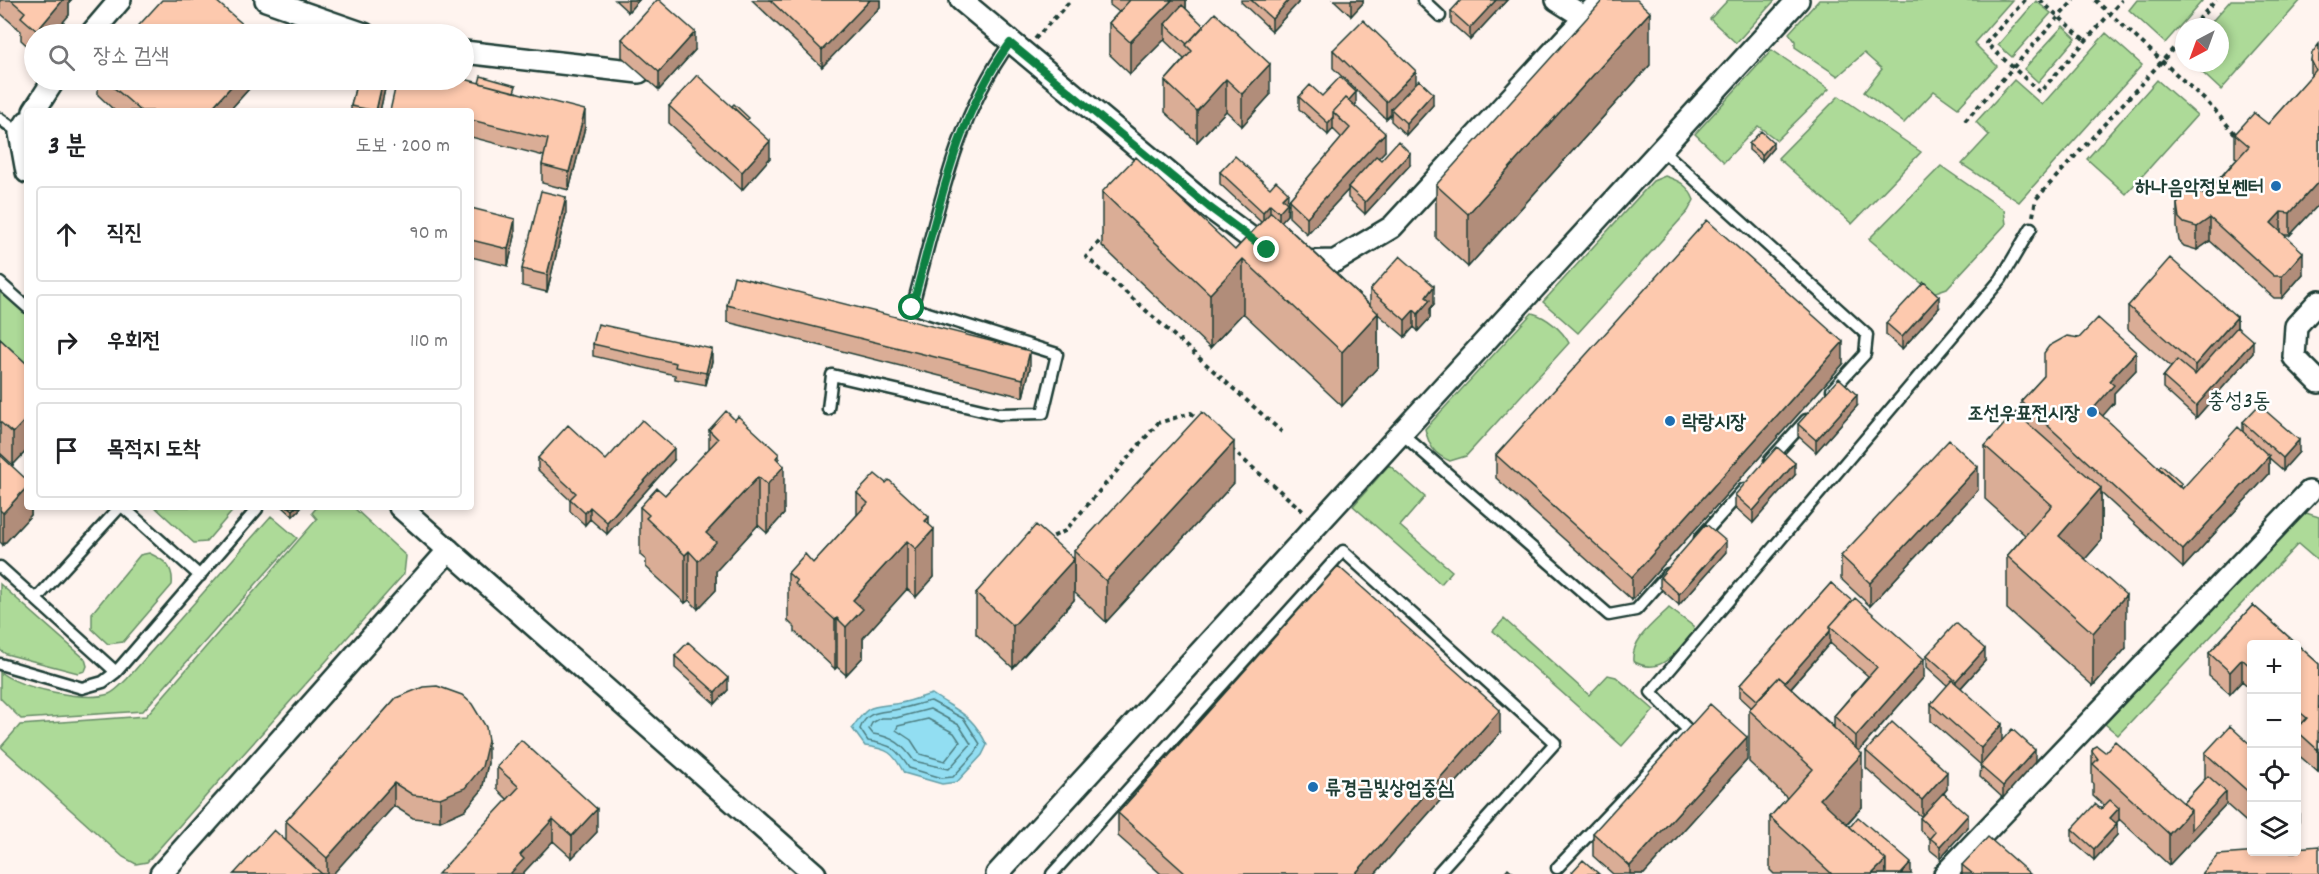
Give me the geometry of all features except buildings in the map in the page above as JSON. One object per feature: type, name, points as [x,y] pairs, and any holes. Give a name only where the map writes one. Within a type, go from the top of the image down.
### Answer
[{"type":"street","points":[[100,24],[120,0]]},
{"type":"street","points":[[266,0],[334,24]]},
{"type":"street","points":[[961,0],[1209,207],[1267,250],[1297,262],[1335,261],[1392,227],[1601,0]]},
{"type":"street","points":[[1557,0],[1584,17]]},
{"type":"street","points":[[997,874],[1798,0]]},
{"type":"street","points":[[474,53],[639,72]]},
{"type":"street","points":[[36,108],[48,90]]},
{"type":"street","points":[[2319,301],[2296,326],[2294,357],[2319,382]]},
{"type":"street","points":[[1945,874],[2316,490]]},
{"type":"street","points":[[403,510],[815,874]]},
{"type":"street","points":[[161,874],[449,550]]},
{"type":"lane","points":[[1423,0],[1440,16]]},
{"type":"lane","points":[[828,409],[832,375],[999,414],[1043,413],[1058,354],[912,308],[954,155],[991,69],[1016,48]]},
{"type":"lane","points":[[0,119],[24,128]]},
{"type":"lane","points":[[1661,149],[1867,335],[1865,354],[1825,399]]},
{"type":"lane","points":[[1557,868],[1688,730],[1651,692],[2001,279],[2031,228]]},
{"type":"lane","points":[[0,283],[24,304]]},
{"type":"lane","points":[[1762,469],[1817,407]]},
{"type":"lane","points":[[1400,432],[1609,615],[1636,610],[1675,566]]},
{"type":"lane","points":[[1691,548],[1754,478]]},
{"type":"lane","points":[[36,599],[118,510]]},
{"type":"lane","points":[[124,510],[200,576]]},
{"type":"lane","points":[[0,664],[82,688],[103,682],[116,672],[255,510]]},
{"type":"lane","points":[[1052,874],[1343,551],[1555,743],[1437,874]]},
{"type":"lane","points":[[0,567],[116,672]]},
{"type":"path","points":[[1016,48],[1071,0]]},
{"type":"path","points":[[2025,0],[1986,43],[2040,92],[2122,0]]},
{"type":"path","points":[[2040,0],[2086,41]]},
{"type":"path","points":[[1965,121],[2074,0]]},
{"type":"path","points":[[2095,0],[2208,103],[2239,138]]},
{"type":"path","points":[[2200,18],[2216,0]]},
{"type":"path","points":[[2031,228],[2036,200],[2175,46]]},
{"type":"path","points":[[1109,230],[1086,256],[1282,432]]},
{"type":"path","points":[[1040,543],[1065,531],[1158,423],[1191,413],[1200,421]]},
{"type":"path","points":[[1227,445],[1317,523]]},
{"type":"green space","points":[[1728,0],[1775,0],[1736,43],[1710,19]]},
{"type":"green space","points":[[1819,0],[2012,0],[1974,43],[1997,66],[1958,108],[1934,91],[1904,123],[1864,92],[1882,69],[1864,53],[1838,76],[1795,47],[1795,41],[1789,33]]},
{"type":"green space","points":[[2137,0],[2203,0],[2187,18],[2175,18],[2175,32],[2165,43],[2129,10]]},
{"type":"green space","points":[[2231,0],[2301,0],[2221,90],[2202,72],[2229,72],[2229,18],[2215,18]]},
{"type":"green space","points":[[2036,1],[2051,13],[2012,57],[1998,45]]},
{"type":"green space","points":[[2063,26],[2076,38],[2038,82],[2024,69]]},
{"type":"green space","points":[[2106,33],[2142,65],[2019,202],[1962,164],[1989,135],[1976,122],[2014,80],[2042,105]]},
{"type":"green space","points":[[1772,50],[1829,89],[1777,140],[1758,126],[1724,162],[1695,134]]},
{"type":"green space","points":[[2157,80],[2197,115],[2126,194],[2087,159]]},
{"type":"green space","points":[[1839,96],[1921,152],[1852,224],[1778,158]]},
{"type":"green space","points":[[1941,166],[2004,210],[2006,224],[1947,288],[1933,293],[1869,239]]},
{"type":"green space","points":[[1665,176],[1679,182],[1689,191],[1694,200],[1688,211],[1578,333],[1543,302],[1653,181]]},
{"type":"green space","points":[[0,288],[24,308],[24,388],[0,366]]},
{"type":"green space","points":[[1532,313],[1553,325],[1569,343],[1466,456],[1450,461],[1439,455],[1428,440],[1425,429]]},
{"type":"green space","points":[[1389,465],[1425,497],[1400,526],[1452,571],[1441,584],[1353,506]]},
{"type":"green space","points":[[158,510],[233,510],[206,542],[194,543]]},
{"type":"green space","points":[[314,510],[356,510],[406,556],[404,574],[147,862],[136,864],[123,857],[1,747],[20,725],[146,716],[317,519],[312,513]]},
{"type":"green space","points":[[2306,513],[2319,517],[2319,562],[2298,544],[2118,735],[2105,724],[2301,515]]},
{"type":"green space","points":[[271,516],[297,538],[143,711],[21,719],[0,698],[0,672],[9,678],[37,688],[69,695],[98,696],[114,692]]},
{"type":"green space","points":[[149,553],[170,568],[172,585],[123,642],[108,644],[92,629],[92,613],[140,555]]},
{"type":"green space","points":[[0,584],[85,659],[87,666],[85,671],[78,673],[6,654],[0,650]]},
{"type":"green space","points":[[1669,608],[1693,626],[1695,632],[1675,654],[1660,664],[1643,665],[1633,661],[1633,653],[1640,638]]},
{"type":"green space","points":[[1504,619],[1589,695],[1608,675],[1616,677],[1654,710],[1622,746],[1493,631]]},
{"type":"water","points":[[932,694],[970,720],[987,745],[982,755],[957,782],[942,784],[904,773],[893,756],[885,750],[865,746],[852,728],[870,708]]},
{"type":"place","name":"하나음악정보쎈터","points":[[2276,186]]},
{"type":"place","name":"조선우표전시장","points":[[2092,412]]},
{"type":"place","name":"락랑시장","points":[[1670,421]]},
{"type":"place","name":"류경금빛상업중심","points":[[1313,787]]},
{"type":"district","name":"충성3동","points":[[2239,399]]},
{"type":"route","points":[[912,308],[954,155],[991,69],[1010,43],[1209,207],[1267,250]]}]
